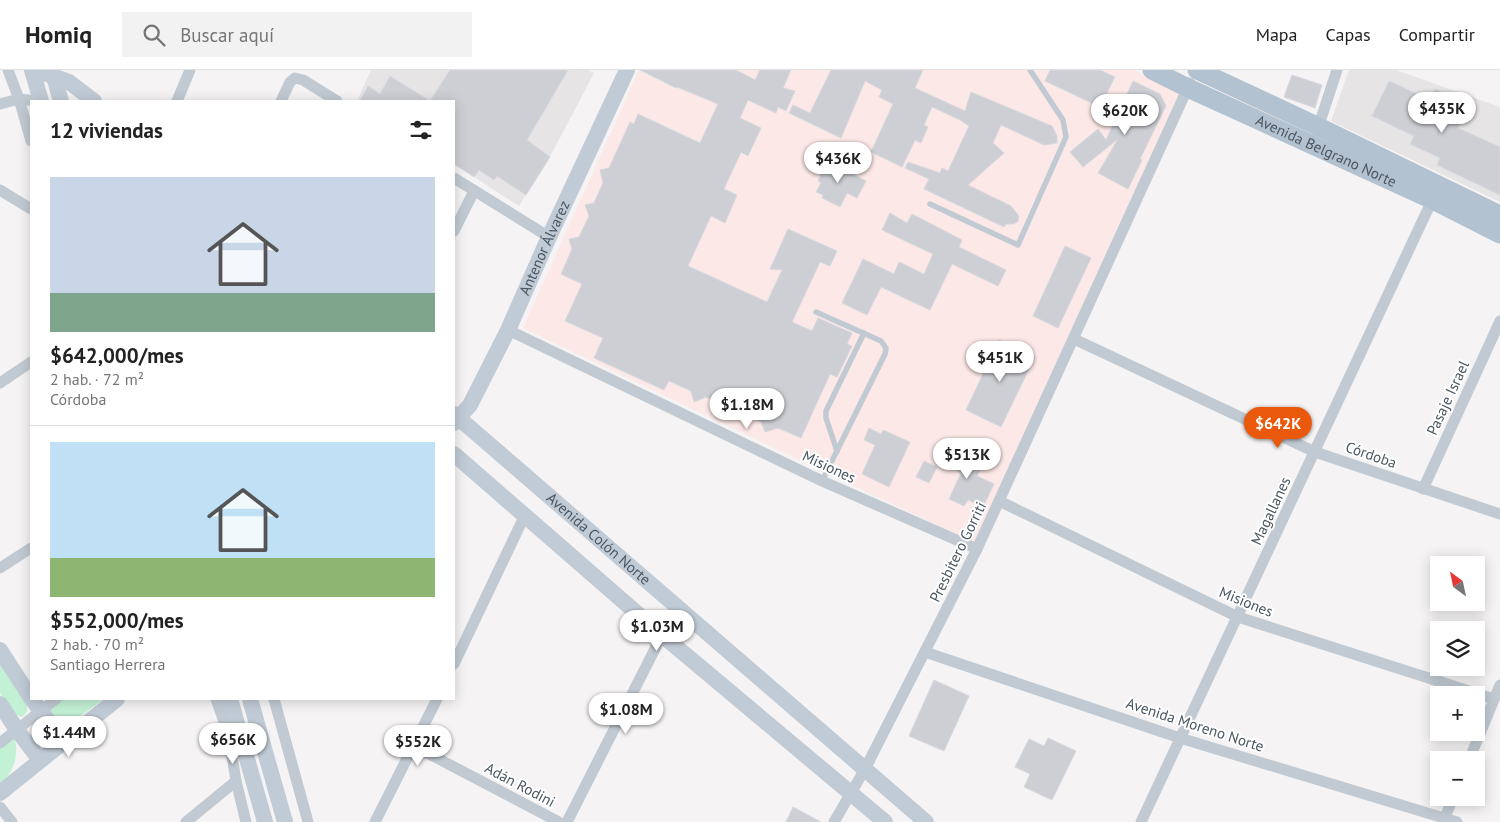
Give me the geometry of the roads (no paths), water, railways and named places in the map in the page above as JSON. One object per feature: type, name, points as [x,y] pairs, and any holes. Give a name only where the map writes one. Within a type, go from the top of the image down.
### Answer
[{"type":"main road","points":[[32,70],[41,100]]},
{"type":"main road","points":[[36,70],[53,73],[69,82],[93,100]]},
{"type":"main road","name":"Antenor Álvarez","points":[[455,418],[470,405],[508,330],[627,70]]},
{"type":"main road","name":"Avenida Belgrano Norte","points":[[1152,70],[1313,144],[1500,215]]},
{"type":"main road","name":"Avenida Belgrano Norte","points":[[1196,70],[1319,126],[1436,192],[1500,234]]},
{"type":"main road","points":[[53,73],[61,100]]},
{"type":"main road","name":"Avenida Colón Norte","points":[[455,418],[926,822]]},
{"type":"main road","name":"Avenida Colón Norte","points":[[455,455],[662,635],[885,822]]},
{"type":"main road","points":[[0,650],[30,697]]},
{"type":"main road","points":[[0,793],[116,700]]},
{"type":"main road","points":[[230,700],[266,822]]},
{"type":"main road","points":[[250,700],[286,822]]},
{"type":"main road","points":[[34,703],[64,742]]},
{"type":"main road","points":[[0,704],[40,760]]},
{"type":"street","points":[[8,70],[30,138]]},
{"type":"street","points":[[177,100],[190,70]]},
{"type":"street","name":"Presbítero Gorriti","points":[[834,822],[865,769],[977,549],[1196,70]]},
{"type":"street","points":[[1313,144],[1337,70]]},
{"type":"street","points":[[281,100],[290,82],[295,78],[303,80],[335,100]]},
{"type":"street","points":[[0,104],[8,100],[30,100]]},
{"type":"street","points":[[455,179],[549,238]]},
{"type":"street","points":[[0,190],[30,208]]},
{"type":"street","points":[[455,229],[474,191]]},
{"type":"street","name":"Magallanes","points":[[1141,822],[1316,452],[1436,192]]},
{"type":"street","name":"Pasaje Israel","points":[[1423,489],[1500,321]]},
{"type":"street","name":"Misiones","points":[[508,330],[822,481],[977,549]]},
{"type":"street","name":"Córdoba","points":[[1074,339],[1316,452],[1500,514]]},
{"type":"street","points":[[0,382],[30,363]]},
{"type":"street","name":"Misiones","points":[[1000,501],[1238,617],[1494,699]]},
{"type":"street","points":[[455,662],[524,516]]},
{"type":"street","points":[[0,568],[30,549]]},
{"type":"street","points":[[567,822],[662,635]]},
{"type":"street","name":"Avenida Moreno Norte","points":[[925,652],[1180,738],[1444,820],[1457,822]]},
{"type":"street","points":[[1473,751],[1500,685]]},
{"type":"street","points":[[0,743],[17,730],[34,703],[50,700]]},
{"type":"street","points":[[216,700],[229,736],[236,781],[246,822]]},
{"type":"street","points":[[274,700],[308,822]]},
{"type":"street","points":[[375,822],[437,700]]},
{"type":"street","name":"Adán Rodini","points":[[414,746],[559,822]]},
{"type":"street","points":[[186,822],[236,781]]},
{"type":"street","points":[[1444,820],[1450,806]]},
{"type":"street","points":[[0,807],[12,822]]},
{"type":"lane","points":[[930,204],[1018,244],[1066,137],[1064,120],[1030,70]]},
{"type":"lane","points":[[816,312],[881,341],[886,348],[885,354],[822,481]]},
{"type":"lane","points":[[837,451],[826,418],[826,411],[864,333]]}]
